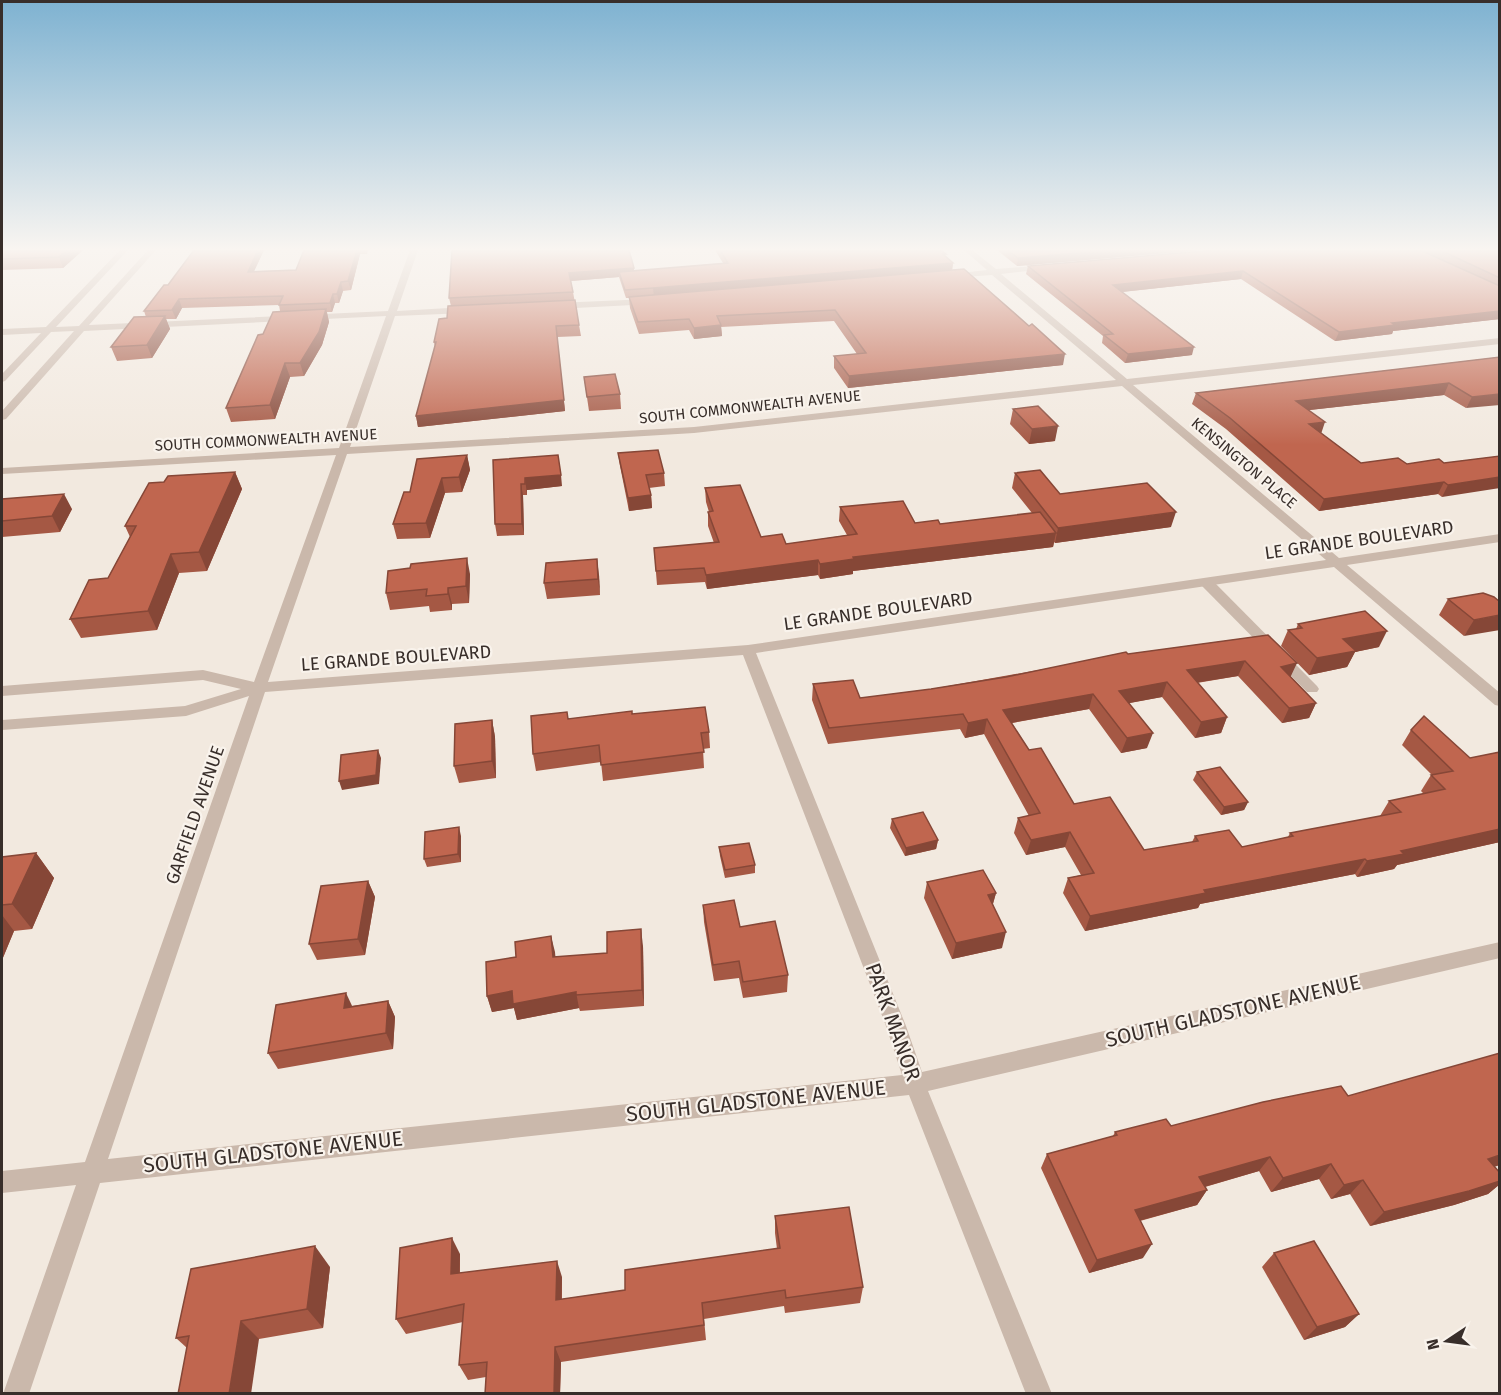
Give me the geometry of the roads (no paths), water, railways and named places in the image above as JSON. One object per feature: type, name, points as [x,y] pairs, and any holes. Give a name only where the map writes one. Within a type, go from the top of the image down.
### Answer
[{"type":"street","points":[[2,379],[61,315]]},
{"type":"street","points":[[2,417],[93,315]]},
{"type":"street","points":[[2,332],[369,315]]},
{"type":"street","name":"GARFIELD AVENUE","points":[[16,1394],[259,688],[392,315]]},
{"type":"street","name":"KENSINGTON PLACE","points":[[1045,315],[1500,701]]},
{"type":"street","name":"SOUTH COMMONWEALTH AVENUE","points":[[2,471],[694,430],[1500,341]]},
{"type":"street","name":"LE GRANDE BOULEVARD","points":[[2,726],[186,711],[259,688],[748,650],[1500,538]]},
{"type":"street","points":[[1206,582],[1312,689]]},
{"type":"street","name":"PARK MANOR","points":[[748,650],[896,1026],[915,1084],[1039,1394]]},
{"type":"street","name":"LE GRANDE BOULEVARD","points":[[2,691],[203,675],[259,688]]},
{"type":"street","name":"SOUTH GLADSTONE AVENUE","points":[[2,1182],[915,1084],[1500,950]]}]
